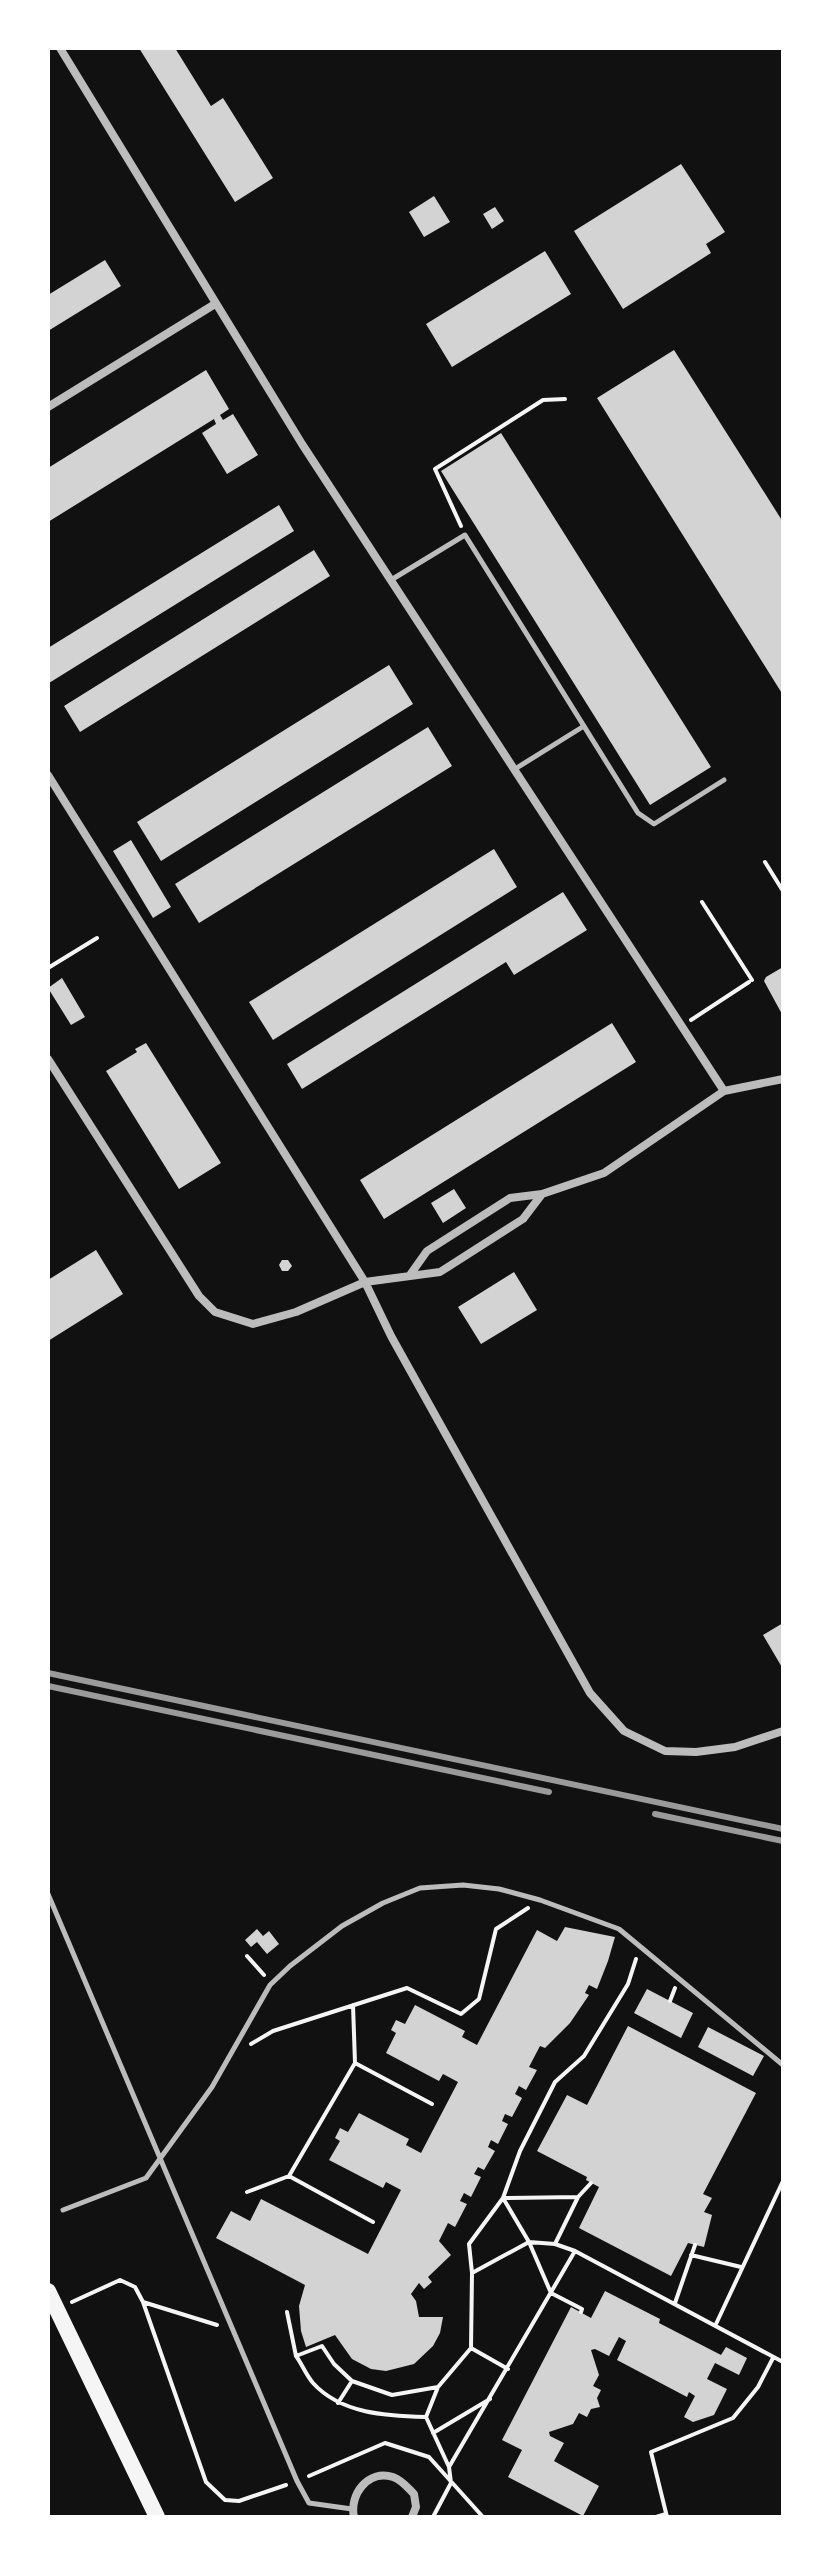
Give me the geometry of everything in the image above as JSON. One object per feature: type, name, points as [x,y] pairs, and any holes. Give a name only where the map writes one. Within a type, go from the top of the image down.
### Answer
[{"type":"main road","points":[[48,2291],[157,2517]]},
{"type":"street","points":[[60,48],[302,444],[724,1091]]},
{"type":"street","points":[[48,407],[215,304]]},
{"type":"street","points":[[48,775],[365,1282],[391,1336],[590,1693],[624,1731],[665,1751],[696,1752],[735,1747],[783,1731]]},
{"type":"street","points":[[48,1059],[199,1296],[215,1312],[253,1324],[296,1312],[365,1282],[440,1272],[523,1219],[542,1194]]},
{"type":"street","points":[[410,1275],[427,1251],[510,1198],[542,1194],[604,1173],[724,1091],[783,1079]]},
{"type":"street","points":[[353,2513],[354,2499],[360,2487],[371,2479],[394,2477],[414,2494],[416,2507],[412,2517]]},
{"type":"lane","points":[[391,581],[465,535],[638,813],[654,824],[724,780]]},
{"type":"lane","points":[[514,770],[584,726]]},
{"type":"lane","points":[[63,2210],[146,2178],[212,2087],[270,1985],[342,1926],[383,1903],[420,1888],[475,1886],[499,1889],[540,1900],[619,1929],[783,2065]]},
{"type":"lane","points":[[48,1894],[297,2481],[309,2503],[353,2513]]},
{"type":"path","points":[[465,535],[435,469],[543,400],[565,399]]},
{"type":"path","points":[[765,862],[783,891]]},
{"type":"path","points":[[682,1026],[750,981],[702,902]]},
{"type":"path","points":[[48,968],[97,938]]},
{"type":"path","points":[[232,2055],[273,2031],[407,1988],[461,2014],[479,1999],[496,1929],[540,1900]]},
{"type":"path","points":[[433,2517],[451,2483],[449,2467],[426,2417],[438,2387],[471,2348],[472,2273],[469,2244],[503,2198],[520,2151],[555,2082],[584,2056],[628,1984],[641,1946]]},
{"type":"path","points":[[247,1956],[270,1985]]},
{"type":"path","points":[[247,2192],[289,2176],[355,2063],[353,2005]]},
{"type":"path","points":[[355,2063],[432,2104]]},
{"type":"path","points":[[289,2176],[373,2222]]},
{"type":"path","points":[[716,2325],[783,2181]]},
{"type":"path","points":[[555,2244],[578,2197],[591,2183]]},
{"type":"path","points":[[503,2198],[578,2197]]},
{"type":"path","points":[[503,2198],[529,2242],[551,2293],[582,2309],[581,2312]]},
{"type":"path","points":[[472,2273],[529,2242],[555,2244],[575,2251],[783,2362]]},
{"type":"path","points":[[675,2303],[695,2245]]},
{"type":"path","points":[[449,2467],[575,2251]]},
{"type":"path","points":[[691,2255],[741,2267]]},
{"type":"path","points":[[143,2302],[233,2330]]},
{"type":"path","points":[[287,2312],[296,2356],[313,2382],[338,2403],[386,2416],[426,2417]]},
{"type":"path","points":[[296,2356],[322,2346],[334,2364],[352,2381],[392,2395],[438,2387]]},
{"type":"path","points":[[471,2348],[508,2369]]},
{"type":"path","points":[[656,2517],[667,2515],[651,2452],[733,2418],[758,2387],[773,2358]]},
{"type":"path","points":[[338,2403],[352,2381]]},
{"type":"path","points":[[433,2433],[491,2398]]},
{"type":"building","points":[[139,48],[175,48],[211,106],[223,98],[273,178],[235,202]]},
{"type":"building","points":[[681,164],[725,232],[706,244],[711,253],[623,309],[574,231]]},
{"type":"building","points":[[434,196],[450,222],[424,237],[409,212]]},
{"type":"building","points":[[495,207],[504,221],[492,229],[483,214]]},
{"type":"building","points":[[545,251],[571,294],[452,367],[426,324]]},
{"type":"building","points":[[105,260],[121,286],[48,331],[48,295]]},
{"type":"building","points":[[674,350],[783,522],[783,695],[597,398]]},
{"type":"building","points":[[206,370],[229,409],[220,415],[223,420],[233,414],[258,455],[227,474],[202,433],[216,424],[214,419],[48,522],[48,468]]},
{"type":"building","points":[[501,433],[711,767],[650,805],[441,471]]},
{"type":"building","points":[[279,505],[294,531],[49,683],[48,648]]},
{"type":"building","points":[[314,550],[330,576],[80,732],[64,706]]},
{"type":"building","points":[[389,665],[413,704],[161,861],[137,822]]},
{"type":"building","points":[[428,727],[452,766],[199,923],[175,884]]},
{"type":"building","points":[[131,840],[171,907],[153,918],[113,851]]},
{"type":"building","points":[[494,849],[517,887],[273,1040],[249,1002]]},
{"type":"building","points":[[563,892],[587,930],[514,975],[506,962],[302,1089],[287,1064]]},
{"type":"building","points":[[783,967],[783,1016],[764,981]]},
{"type":"building","points":[[62,978],[85,1017],[71,1025],[48,988]]},
{"type":"building","points":[[612,1023],[636,1062],[384,1219],[360,1180]]},
{"type":"building","points":[[146,1043],[221,1163],[179,1189],[106,1071]]},
{"type":"building","points":[[454,1189],[466,1208],[443,1223],[431,1203]]},
{"type":"building","points":[[96,1250],[123,1294],[48,1341],[48,1280]]},
{"type":"building","points":[[282,1260],[288,1260],[292,1266],[288,1271],[282,1271],[279,1265]]},
{"type":"building","points":[[514,1272],[537,1310],[481,1344],[458,1307]]},
{"type":"building","points":[[783,1623],[783,1669],[763,1635]]},
{"type":"building","points":[[565,1927],[615,1937],[608,1961],[597,1989],[589,1985],[585,1993],[589,1995],[570,2023],[545,2048],[540,2046],[529,2067],[537,2070],[526,2090],[519,2086],[515,2094],[522,2098],[512,2117],[505,2114],[502,2121],[508,2124],[498,2144],[491,2140],[488,2147],[495,2151],[484,2170],[478,2167],[474,2174],[481,2177],[471,2197],[464,2193],[460,2201],[467,2204],[455,2227],[448,2223],[439,2241],[451,2255],[428,2277],[432,2282],[424,2289],[419,2283],[411,2294],[416,2301],[419,2317],[443,2317],[433,2346],[414,2364],[386,2371],[371,2369],[352,2359],[335,2335],[306,2347],[299,2306],[305,2285],[216,2238],[231,2211],[250,2221],[261,2199],[368,2254],[401,2190],[386,2182],[383,2188],[329,2160],[340,2141],[335,2138],[340,2128],[348,2132],[359,2113],[409,2139],[406,2145],[421,2153],[458,2082],[443,2074],[439,2081],[386,2053],[396,2033],[391,2030],[396,2020],[405,2024],[415,2005],[465,2031],[462,2037],[477,2045],[537,1930],[557,1941]]},
{"type":"building","points":[[257,1929],[263,1936],[269,1931],[279,1944],[267,1954],[257,1942],[251,1947],[245,1940]]},
{"type":"building","points":[[647,1989],[693,2013],[681,2038],[634,2013]]},
{"type":"building","points":[[628,2026],[756,2093],[703,2194],[712,2198],[704,2212],[712,2215],[704,2247],[688,2243],[671,2276],[579,2228],[599,2187],[586,2180],[587,2177],[537,2151],[567,2095],[587,2105]]},
{"type":"building","points":[[708,2027],[764,2056],[753,2076],[698,2047]]},
{"type":"building","points":[[605,2291],[721,2355],[726,2347],[747,2358],[739,2375],[715,2363],[707,2379],[727,2389],[714,2415],[693,2422],[684,2417],[695,2396],[689,2392],[687,2397],[617,2360],[626,2341],[619,2337],[609,2356],[591,2350],[599,2375],[593,2386],[601,2390],[597,2398],[600,2407],[591,2409],[587,2417],[579,2413],[573,2424],[549,2432],[550,2436],[564,2443],[554,2461],[599,2486],[583,2516],[508,2477],[522,2450],[502,2440],[571,2307],[591,2318]]},
{"type":"railway","points":[[48,1673],[783,1829]]},
{"type":"railway","points":[[48,1686],[549,1792]]},
{"type":"railway","points":[[655,1814],[783,1841]]}]
